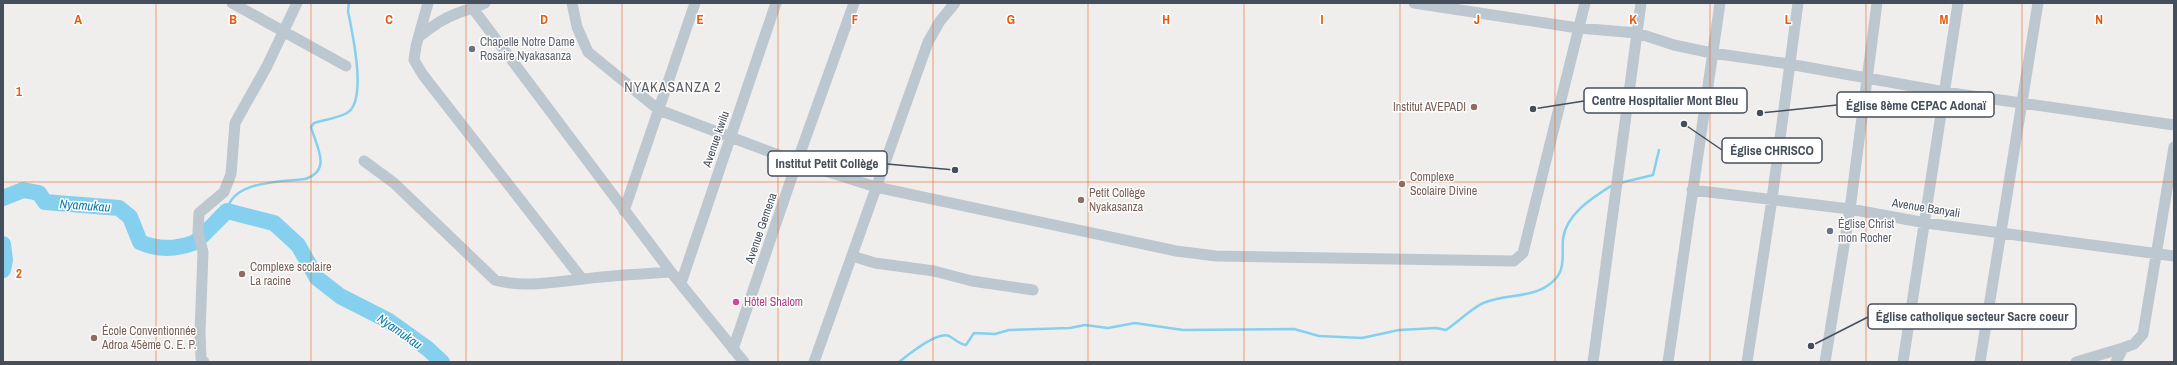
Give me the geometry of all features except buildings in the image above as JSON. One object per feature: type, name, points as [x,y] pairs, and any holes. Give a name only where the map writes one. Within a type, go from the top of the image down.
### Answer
[{"type":"street","points":[[232,3],[283,33],[346,66]]},
{"type":"street","points":[[204,362],[201,358],[200,334],[203,252],[198,232],[199,213],[224,192],[230,180],[235,123],[283,33],[297,3]]},
{"type":"street","points":[[428,3],[416,46],[414,60],[423,75],[582,279]]},
{"type":"street","points":[[420,36],[433,25],[474,6],[485,3]]},
{"type":"street","points":[[572,3],[578,26],[588,52],[659,110],[797,162],[876,187],[1192,253],[1216,256],[1514,261],[1523,253],[1585,3]]},
{"type":"street","points":[[624,211],[695,3]]},
{"type":"street","name":"Avenue kwilu","points":[[681,283],[776,3]]},
{"type":"street","name":"Avenue Gemena","points":[[733,349],[797,162],[854,3]]},
{"type":"street","points":[[814,362],[928,42],[940,21],[955,3]]},
{"type":"street","points":[[1414,3],[1578,28],[1637,33],[1674,45],[1712,53],[1789,64],[1945,92],[2174,125]]},
{"type":"street","points":[[1593,362],[1641,3]]},
{"type":"street","points":[[1668,362],[1720,3]]},
{"type":"street","points":[[1747,362],[1772,200],[1798,3]]},
{"type":"street","points":[[1825,362],[1850,209],[1866,77],[1878,3]]},
{"type":"street","points":[[1903,362],[1926,222],[1958,3]]},
{"type":"street","points":[[1980,362],[2038,3]]},
{"type":"street","points":[[474,6],[624,211],[744,362]]},
{"type":"street","points":[[2076,362],[2134,344],[2143,334],[2174,147]]},
{"type":"street","points":[[364,161],[394,183],[495,280],[504,283],[552,284],[582,279],[671,272]]},
{"type":"street","name":"Avenue Banyali","points":[[1692,190],[1850,209],[1926,222],[2174,256]]},
{"type":"street","points":[[852,256],[875,263],[934,271],[972,281],[1033,290]]},
{"type":"street","points":[[2116,362],[2124,348]]},
{"type":"waterway","points":[[227,211],[231,201],[238,193],[248,188],[259,184],[305,179],[313,175],[318,170],[320,164],[319,150],[311,127],[314,123],[335,118],[347,113],[353,106],[357,95],[357,65],[348,11],[349,3]]},
{"type":"waterway","points":[[1620,183],[1653,175],[1659,150]]},
{"type":"waterway","points":[[899,362],[923,344],[944,335],[966,345],[974,333],[995,334],[1009,330],[1070,328],[1085,325],[1108,328],[1135,323],[1183,330],[1294,329],[1319,336],[1362,338],[1399,330],[1436,328],[1446,330],[1471,310],[1482,304],[1495,299],[1533,292],[1550,284],[1560,273],[1563,259],[1563,239],[1569,222],[1574,214],[1588,201],[1611,186]]},
{"type":"waterway","name":"Nyamukau","points":[[3,198],[23,190],[39,193],[45,202],[119,208],[130,217],[140,242],[146,245],[166,248],[193,243],[227,211],[274,223],[298,245],[317,278],[340,296],[389,321],[428,349],[442,362]]},
{"type":"waterway","name":"Nyamukau","points":[[3,244],[5,260],[3,270]]},
{"type":"place","name":"Chapelle Notre Dame Rosaire Nyakasanza","points":[[472,49]]},
{"type":"place","name":"Institut AVEPADI","points":[[1474,107]]},
{"type":"place","name":"Centre Hospitalier Mont Bleu","points":[[1533,109]]},
{"type":"place","name":"Église 8ème CEPAC Adonaï","points":[[1760,113]]},
{"type":"place","name":"Église CHRISCO","points":[[1684,124]]},
{"type":"place","name":"Institut Petit Collège","points":[[955,170]]},
{"type":"place","name":"Complexe Scolaire Divine","points":[[1402,184]]},
{"type":"place","name":"Petit Collège Nyakasanza","points":[[1081,200]]},
{"type":"place","name":"Église Christ mon Rocher","points":[[1830,231]]},
{"type":"place","name":"Complexe scolaire La racine","points":[[242,274]]},
{"type":"place","name":"Hôtel Shalom","points":[[736,302]]},
{"type":"place","name":"École Conventionnée Adroa 45ème C. E. P.","points":[[94,338]]},
{"type":"place","name":"Église catholique secteur Sacre coeur","points":[[1811,346]]},
{"type":"district","name":"NYAKASANZA 2","points":[[673,87]]}]
